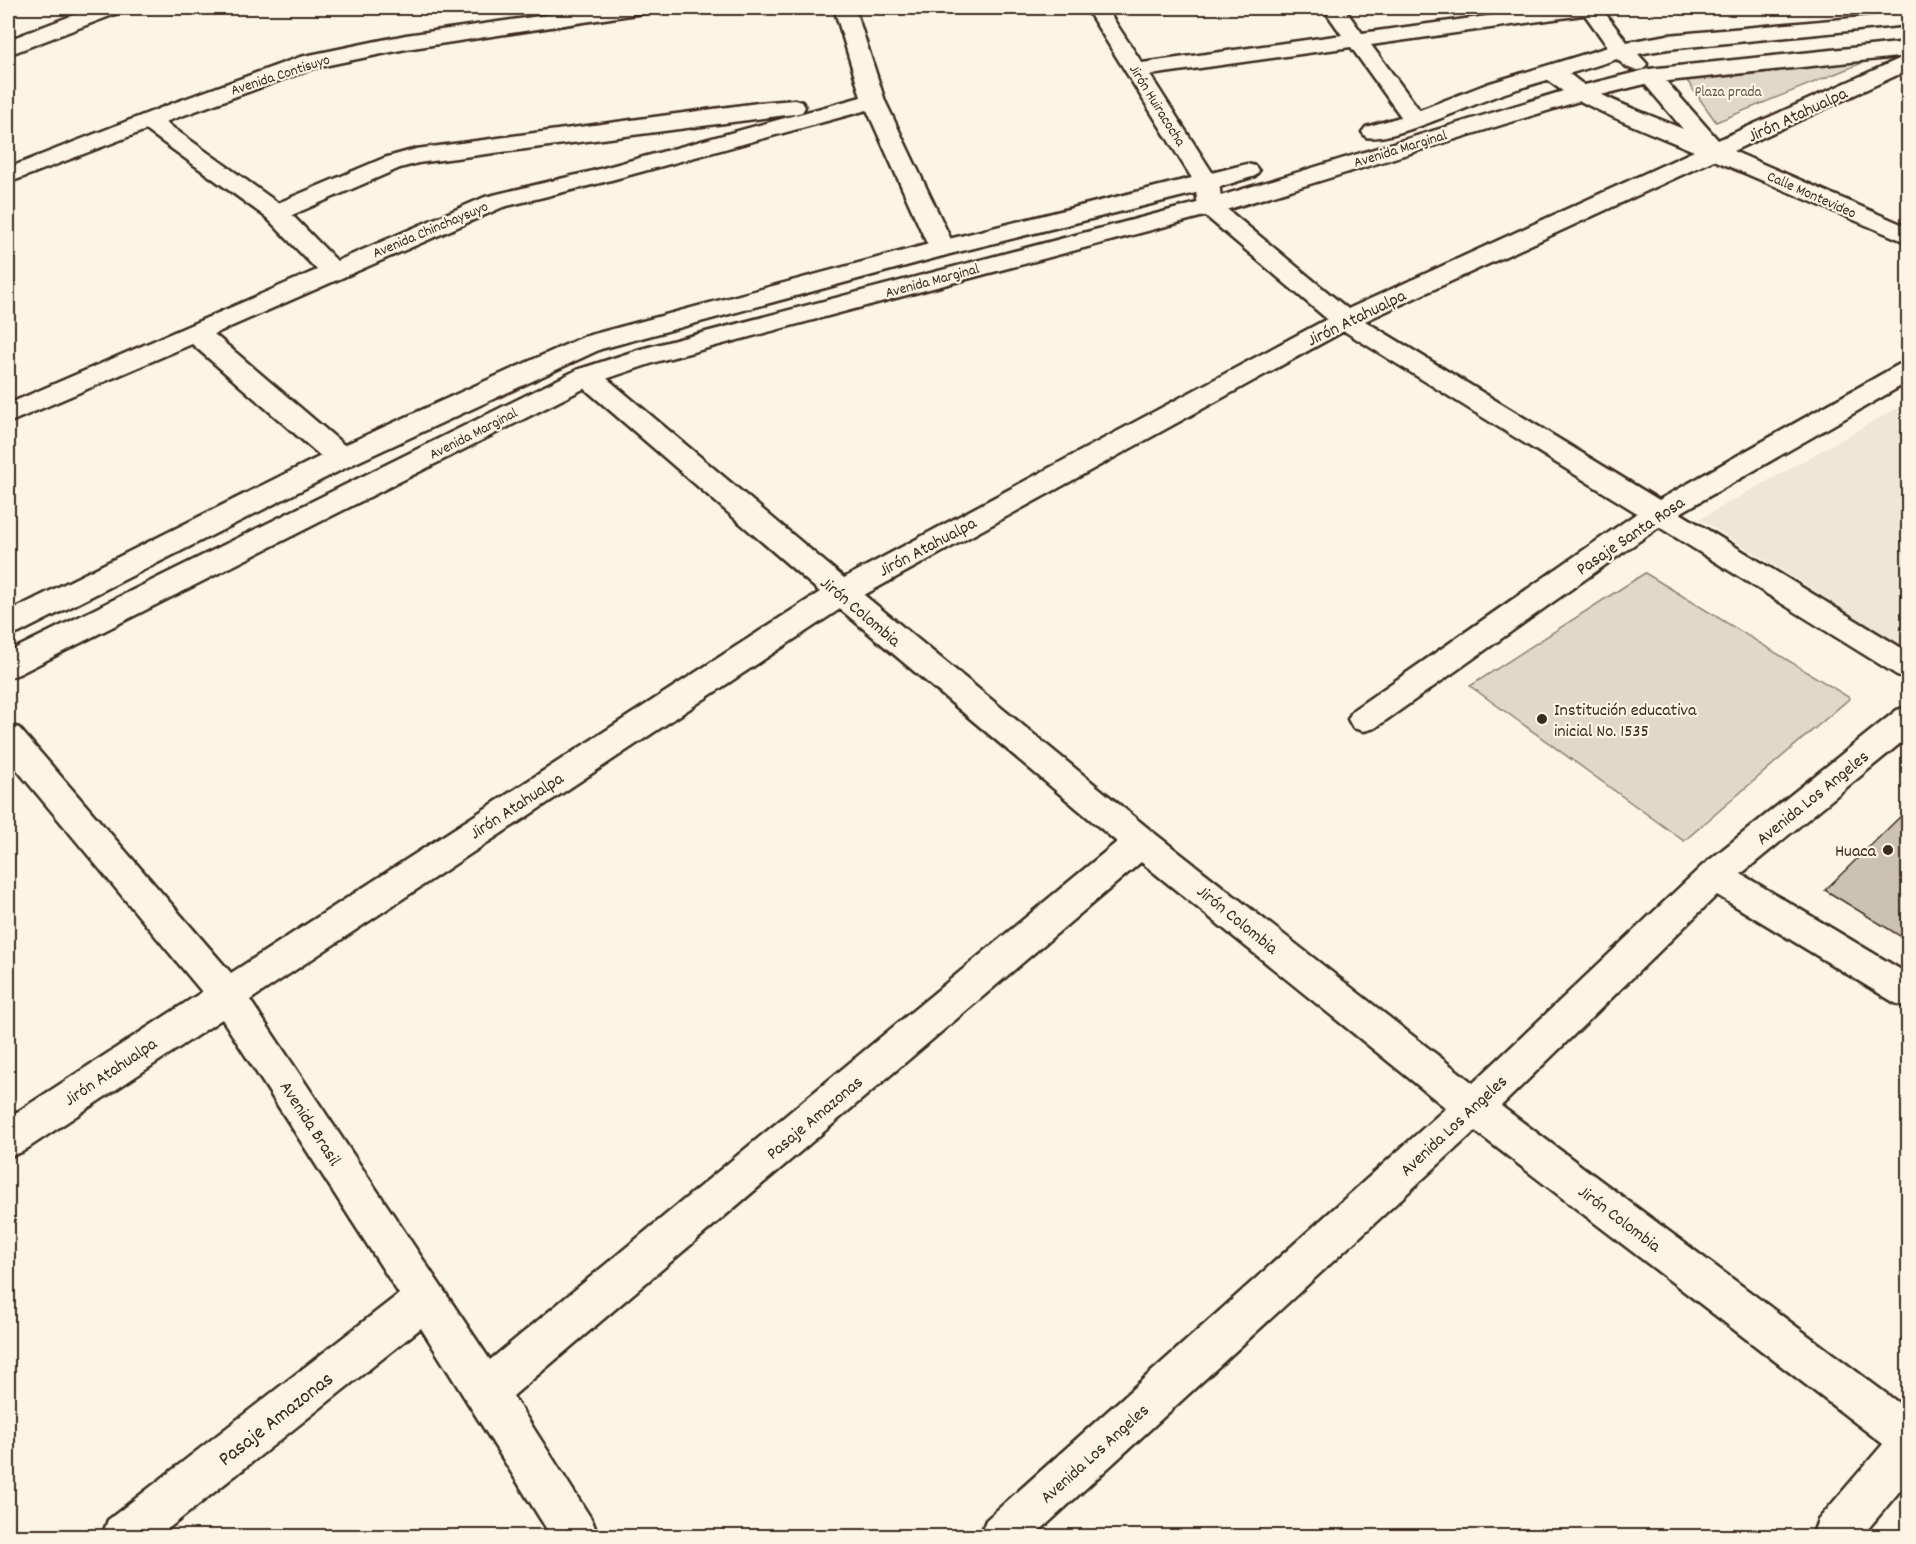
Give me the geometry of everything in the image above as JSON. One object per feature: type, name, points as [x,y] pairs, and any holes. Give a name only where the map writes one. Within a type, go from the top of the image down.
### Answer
[{"type":"street","points":[[8,52],[110,8]]},
{"type":"street","name":"Avenida Contisuyo","points":[[8,176],[308,62],[406,42],[637,8]]},
{"type":"street","points":[[845,8],[874,102],[942,248]]},
{"type":"street","name":"Jirón Huiracocha","points":[[1096,8],[1137,70],[1209,195],[1345,320],[1908,667]]},
{"type":"street","points":[[1333,8],[1415,120]]},
{"type":"street","points":[[1137,70],[1590,8]]},
{"type":"street","name":"Calle Montevideo","points":[[1590,8],[1622,50],[1716,152]]},
{"type":"street","name":"Avenida Marginal","points":[[8,625],[341,458],[592,343],[942,248],[1209,195],[1495,89],[1622,50],[1668,42],[1908,19]]},
{"type":"street","name":"Avenida Marginal","points":[[8,666],[587,376],[650,355],[1209,195],[1648,76],[1908,49]]},
{"type":"street","name":"Jirón Atahualpa","points":[[8,1139],[226,994],[840,594],[1345,320],[1716,152],[1908,62]]},
{"type":"street","name":"Calle Montevideo","points":[[1553,73],[1581,93],[1908,236]]},
{"type":"street","points":[[276,213],[392,163],[416,156],[758,110],[874,102]]},
{"type":"street","name":"Avenida Chinchaysuyo","points":[[8,414],[494,202],[874,102]]},
{"type":"street","points":[[148,121],[276,213],[332,271]]},
{"type":"street","points":[[196,333],[341,458]]},
{"type":"street","name":"Pasaje Santa Rosa","points":[[1364,719],[1658,513],[1908,371]]},
{"type":"street","name":"Jirón Colombia","points":[[587,376],[840,594],[1141,842],[1474,1107],[1908,1436]]},
{"type":"street","name":"Avenida Los Angeles","points":[[1002,1536],[1474,1107],[1714,876],[1908,719]]},
{"type":"street","name":"Avenida Brasil","points":[[8,737],[226,994],[486,1391],[576,1536]]},
{"type":"street","name":"Pasaje Amazonas","points":[[486,1391],[1141,842]]},
{"type":"street","points":[[1714,876],[1908,992]]},
{"type":"street","name":"Pasaje Amazonas","points":[[124,1536],[425,1299]]},
{"type":"street","points":[[1834,1536],[1908,1448]]},
{"type":"shaded area","points":[[1908,402],[1908,649],[1700,519]]},
{"type":"green space","name":"Plaza prada","points":[[1884,54],[1716,122],[1680,71]]},
{"type":"green space","points":[[1645,573],[1850,698],[1684,841],[1470,686]]},
{"type":"building","name":"Huaca","points":[[1908,809],[1908,941],[1825,890]]},
{"type":"place","name":"Institución educativa inicial No. 1535","points":[[1542,719]]},
{"type":"place","name":"Huaca","points":[[1888,850]]}]
